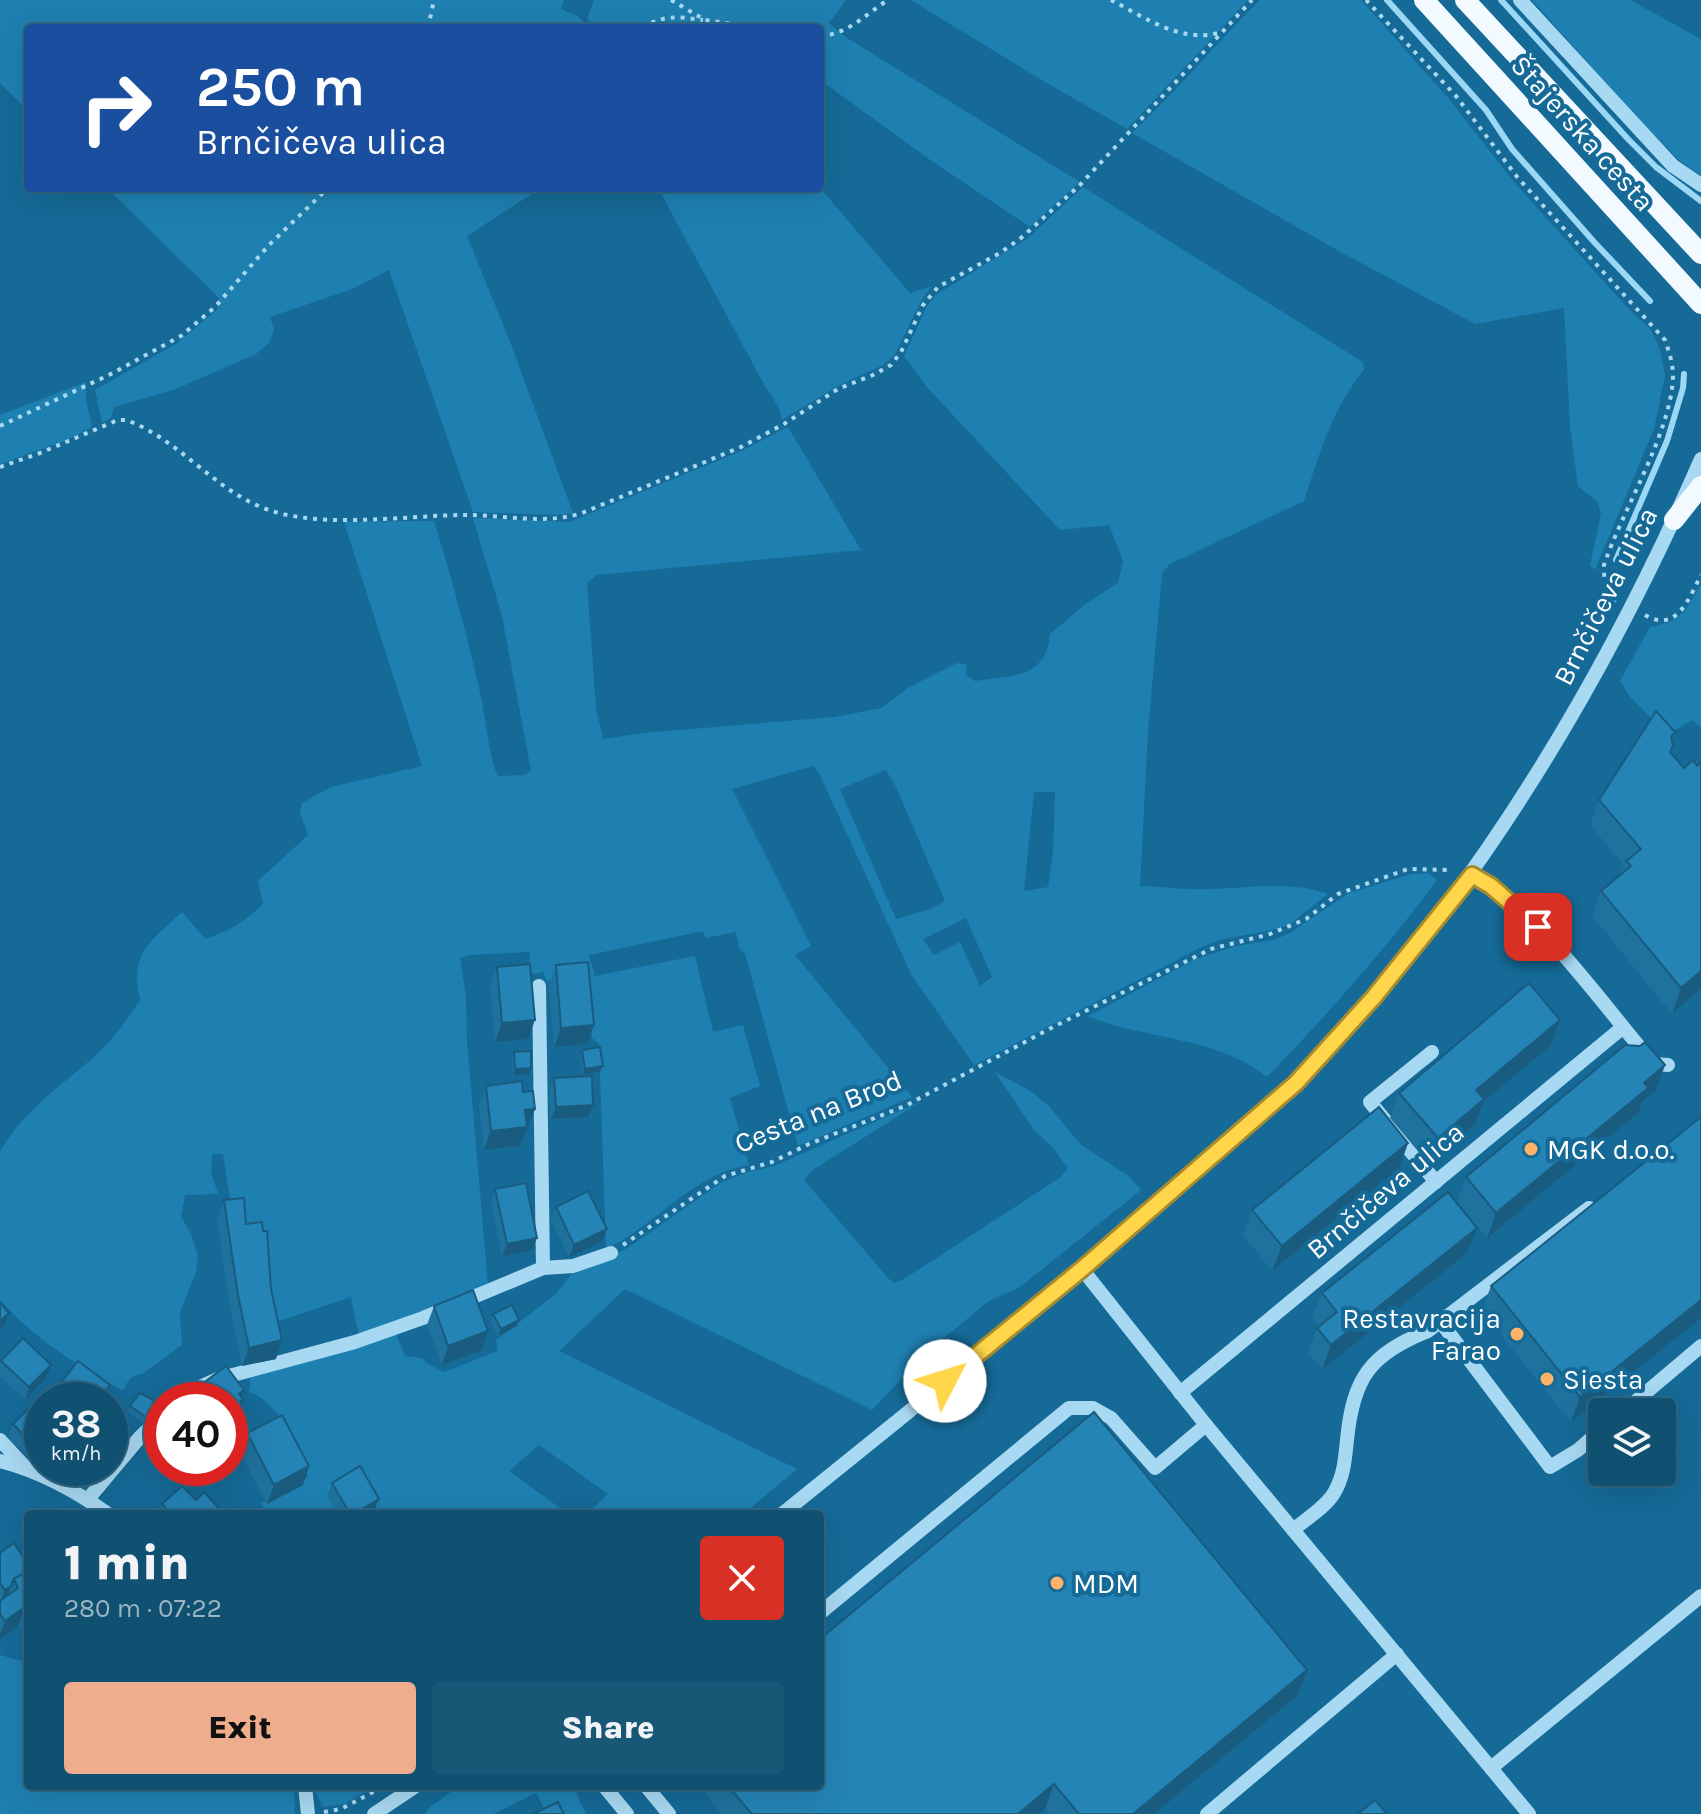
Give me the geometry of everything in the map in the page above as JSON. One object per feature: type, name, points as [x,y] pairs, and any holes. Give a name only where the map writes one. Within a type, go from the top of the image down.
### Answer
[{"type":"main road","name":"Štajerska cesta","points":[[1424,0],[1701,304]]},
{"type":"main road","name":"Štajerska cesta","points":[[1465,0],[1701,254]]},
{"type":"main road","points":[[1666,216],[1701,234]]},
{"type":"main road","points":[[1674,520],[1701,486]]},
{"type":"street","points":[[1520,0],[1673,166],[1701,185]]},
{"type":"street","name":"Brnčičeva ulica","points":[[787,1510],[1082,1269],[1296,1083],[1340,1038],[1472,875],[1582,700],[1674,520],[1701,459]]},
{"type":"street","points":[[1472,875],[1491,886],[1538,927],[1654,1064],[1668,1065]]},
{"type":"street","points":[[539,986],[543,1268]]},
{"type":"street","name":"Brnčičeva ulica","points":[[1180,1393],[1622,1028]]},
{"type":"street","points":[[1432,1052],[1370,1102],[1436,1182]]},
{"type":"street","points":[[1293,1530],[1333,1496],[1344,1472],[1350,1409],[1368,1367],[1399,1344],[1428,1331],[1601,1199]]},
{"type":"street","points":[[211,1382],[355,1342],[423,1318],[543,1268],[573,1266],[611,1253]]},
{"type":"street","points":[[1082,1269],[1206,1425],[1529,1814]]},
{"type":"street","points":[[1440,1321],[1550,1467],[1588,1441]]},
{"type":"street","points":[[1640,1398],[1701,1346]]},
{"type":"street","points":[[824,1610],[1069,1408],[1093,1408],[1111,1418],[1155,1468],[1206,1425]]},
{"type":"street","points":[[88,1499],[144,1433]]},
{"type":"street","points":[[0,1440],[24,1467]]},
{"type":"street","points":[[0,1461],[24,1468]]},
{"type":"street","points":[[62,1486],[103,1510]]},
{"type":"street","points":[[1491,1768],[1701,1596]]},
{"type":"street","points":[[1207,1814],[1397,1654]]},
{"type":"street","points":[[305,1790],[308,1814]]},
{"type":"street","points":[[374,1814],[410,1790]]},
{"type":"street","points":[[607,1790],[627,1814]]},
{"type":"street","points":[[649,1790],[669,1814]]},
{"type":"path","points":[[429,24],[434,0]]},
{"type":"path","points":[[671,0],[705,20]]},
{"type":"path","points":[[824,36],[847,29],[888,0]]},
{"type":"path","points":[[1111,0],[1167,29],[1190,36],[1205,37],[1220,33]]},
{"type":"path","points":[[0,467],[118,420],[126,420],[168,443],[238,495],[269,511],[292,516],[320,520],[462,515],[555,519],[582,513],[741,447],[838,389],[891,365],[901,352],[923,305],[938,287],[1021,238],[1068,196],[1252,0]]},
{"type":"path","points":[[1366,0],[1456,96],[1518,178],[1665,340],[1672,360],[1673,379],[1661,430],[1604,565],[1608,591],[1654,620],[1665,621],[1682,610],[1701,575]]},
{"type":"path","points":[[648,24],[674,16],[732,24]]},
{"type":"path","points":[[0,426],[109,375],[181,336],[215,307],[269,245],[324,192]]},
{"type":"path","points":[[1609,611],[1616,597]]},
{"type":"path","name":"Cesta na Brod","points":[[611,1253],[725,1176],[772,1162],[905,1106],[1053,1027],[1211,949],[1270,934],[1306,919],[1338,894],[1408,869],[1457,871],[1447,882]]},
{"type":"path","points":[[308,1814],[341,1809],[376,1790]]},
{"type":"shaded area","points":[[0,0],[564,0],[561,9],[579,17],[585,24],[24,24],[24,107],[0,83]]},
{"type":"shaded area","points":[[594,0],[846,0],[829,23],[844,36],[1080,182],[1030,227],[824,83],[824,24],[593,24],[587,19]]},
{"type":"shaded area","points":[[911,0],[1248,0],[1127,129]]},
{"type":"shaded area","points":[[1260,0],[1361,0],[1449,99],[1514,182],[1651,330],[1660,349],[1665,376],[1654,429],[1595,570],[1590,565],[1601,513],[1597,501],[1578,486],[1570,427],[1564,308],[1475,324],[1132,133]]},
{"type":"shaded area","points":[[1532,0],[1630,0],[1701,39],[1701,176],[1680,161],[1639,120]]},
{"type":"shaded area","points":[[1083,187],[1363,362],[1364,370],[1353,384],[1328,432],[1304,501],[1170,564],[1162,573],[1148,732],[1140,886],[1207,889],[1277,886],[1312,889],[1328,894],[1291,923],[1202,947],[974,1065],[911,974],[820,775],[813,766],[732,789],[811,946],[795,955],[912,1097],[798,1146],[745,954],[739,948],[736,932],[706,938],[703,931],[589,955],[595,976],[695,956],[713,1032],[743,1025],[760,1086],[730,1098],[749,1165],[710,1178],[606,1249],[599,1044],[592,1038],[584,975],[546,981],[544,972],[529,975],[530,952],[469,955],[460,958],[466,996],[467,1042],[488,1285],[359,1336],[351,1297],[279,1321],[237,1244],[223,1154],[212,1154],[211,1172],[218,1194],[185,1195],[181,1217],[198,1256],[196,1272],[180,1312],[182,1345],[128,1382],[108,1382],[58,1351],[28,1327],[0,1300],[0,1152],[9,1137],[44,1099],[115,1035],[140,1000],[137,984],[140,959],[161,931],[182,912],[205,939],[237,925],[263,903],[258,881],[308,835],[300,813],[302,803],[331,787],[422,766],[344,522],[434,521],[465,631],[498,776],[525,775],[531,771],[502,616],[473,518],[569,522],[739,452],[788,427],[861,550],[597,575],[587,583],[596,708],[603,739],[835,717],[882,708],[908,688],[957,663],[967,665],[966,675],[975,681],[1025,672],[1042,659],[1050,634],[1087,603],[1118,583],[1123,561],[1109,525],[1060,530],[926,386],[904,356],[927,306],[937,294],[1027,239]],"holes":[[[886,770],[945,901],[931,909],[896,919],[840,789]],[[1034,792],[1055,792],[1048,887],[1024,891]],[[966,918],[992,977],[980,986],[960,942],[934,955],[923,939]]]},
{"type":"shaded area","points":[[111,192],[535,192],[467,236],[573,513],[473,512],[389,270],[352,289],[270,317],[274,330],[269,343],[256,354],[176,389],[114,407],[111,418],[102,423],[95,390],[176,344],[218,309],[219,298]]},
{"type":"shaded area","points":[[660,192],[823,192],[910,293],[932,286],[922,299],[894,356],[883,365],[836,387],[782,420],[778,406]]},
{"type":"shaded area","points":[[86,382],[92,427],[67,440],[0,464],[0,415]]},
{"type":"shaded area","points":[[1701,584],[1701,728],[1692,720],[1668,734],[1630,697],[1620,681],[1650,627],[1670,622],[1682,614]]},
{"type":"shaded area","points":[[1428,873],[1437,880],[1417,906],[1355,981],[1267,1077],[1247,1064],[1203,1046],[1088,1016],[1196,959],[1236,946],[1274,940],[1290,933],[1349,893],[1412,874]]},
{"type":"shaded area","points":[[995,1072],[1032,1092],[1048,1105],[1081,1145],[1129,1176],[1141,1190],[1020,1287],[989,1301],[928,1351],[872,1410],[625,1289],[559,1351],[797,1469],[748,1510],[591,1510],[608,1494],[539,1445],[509,1471],[563,1510],[265,1510],[261,1503],[294,1487],[308,1476],[279,1416],[249,1392],[251,1377],[396,1334],[405,1356],[422,1358],[444,1372],[498,1351],[496,1340],[555,1295],[573,1272],[609,1259],[722,1182],[774,1166],[920,1102],[813,1170],[804,1180],[894,1283],[1061,1177],[1068,1168],[1034,1130]]},
{"type":"shaded area","points":[[0,1655],[24,1661],[24,1790],[294,1790],[295,1814],[0,1814]]},
{"type":"shaded area","points":[[314,1790],[368,1790],[345,1804],[323,1807]]},
{"type":"shaded area","points":[[453,1790],[575,1790],[586,1814],[547,1814],[536,1793],[493,1814],[425,1814]]},
{"type":"building","points":[[1656,711],[1675,732],[1671,737],[1673,745],[1670,752],[1684,768],[1693,760],[1697,766],[1701,762],[1701,971],[1681,988],[1601,891],[1631,866],[1626,861],[1641,849],[1599,800]]},
{"type":"building","points":[[588,962],[594,1025],[561,1028],[556,965]]},
{"type":"building","points":[[530,964],[535,1020],[502,1023],[497,967]]},
{"type":"building","points":[[1529,983],[1560,1020],[1476,1090],[1484,1099],[1438,1138],[1399,1093]]},
{"type":"building","points":[[1645,1042],[1665,1065],[1644,1083],[1648,1088],[1496,1213],[1466,1177],[1625,1045],[1640,1046]]},
{"type":"building","points":[[600,1047],[603,1066],[585,1069],[582,1050]]},
{"type":"building","points":[[531,1051],[531,1068],[515,1069],[514,1052]]},
{"type":"building","points":[[592,1076],[593,1105],[556,1107],[554,1078]]},
{"type":"building","points":[[522,1081],[523,1092],[533,1091],[535,1109],[525,1110],[527,1127],[491,1131],[486,1086]]},
{"type":"building","points":[[1379,1107],[1408,1143],[1282,1246],[1252,1210]]},
{"type":"building","points":[[1701,1117],[1701,1300],[1580,1397],[1491,1286]]},
{"type":"building","points":[[526,1183],[537,1238],[507,1244],[495,1189]]},
{"type":"building","points":[[588,1191],[607,1229],[574,1245],[556,1207]]},
{"type":"building","points":[[1448,1192],[1477,1228],[1331,1345],[1317,1328],[1337,1312],[1322,1293]]},
{"type":"building","points":[[244,1198],[246,1224],[262,1222],[263,1231],[267,1231],[271,1289],[282,1340],[249,1348],[224,1200]]},
{"type":"building","points":[[473,1290],[488,1331],[448,1346],[434,1306]]},
{"type":"building","points":[[0,1303],[9,1313],[0,1321]]},
{"type":"building","points":[[512,1305],[519,1320],[501,1329],[493,1314]]},
{"type":"building","points":[[23,1338],[51,1365],[34,1382],[24,1382],[1,1361]]},
{"type":"building","points":[[78,1361],[106,1382],[62,1382]]},
{"type":"building","points":[[226,1366],[238,1382],[205,1382]]},
{"type":"building","points":[[140,1393],[144,1395],[144,1416],[130,1406]]},
{"type":"building","name":"MDM","points":[[1094,1412],[1307,1670],[1133,1814],[1079,1814],[1054,1784],[1018,1814],[752,1814],[731,1790],[824,1790],[824,1636]]},
{"type":"building","points":[[24,1413],[24,1436],[13,1424]]},
{"type":"building","points":[[282,1415],[309,1466],[274,1485],[248,1432]]},
{"type":"building","points":[[360,1466],[379,1499],[360,1510],[348,1510],[332,1483]]},
{"type":"building","points":[[182,1486],[196,1500],[204,1492],[220,1510],[167,1510],[162,1504]]},
{"type":"building","points":[[14,1543],[24,1559],[24,1573],[5,1590],[0,1583],[0,1553]]},
{"type":"building","points":[[24,1573],[24,1608],[5,1621],[0,1614],[0,1601],[18,1588],[14,1579]]},
{"type":"building","points":[[1375,1800],[1387,1814],[1358,1814]]},
{"type":"building","points":[[558,1802],[564,1814],[533,1814]]},
{"type":"waterway","points":[[1387,0],[1486,110],[1512,149],[1650,301]]},
{"type":"waterway","points":[[1501,0],[1628,139],[1656,167],[1701,201]]},
{"type":"waterway","points":[[1616,560],[1667,441],[1683,388],[1684,374]]},
{"type":"place","name":"MGK d.o.o.","points":[[1531,1149]]},
{"type":"place","name":"Restavracija Farao","points":[[1517,1334]]},
{"type":"place","name":"Siesta","points":[[1547,1379]]},
{"type":"place","name":"MDM","points":[[1057,1583]]},
{"type":"route","points":[[945,1381],[1082,1269],[1296,1083],[1340,1038],[1472,875],[1491,886],[1538,927]]}]
